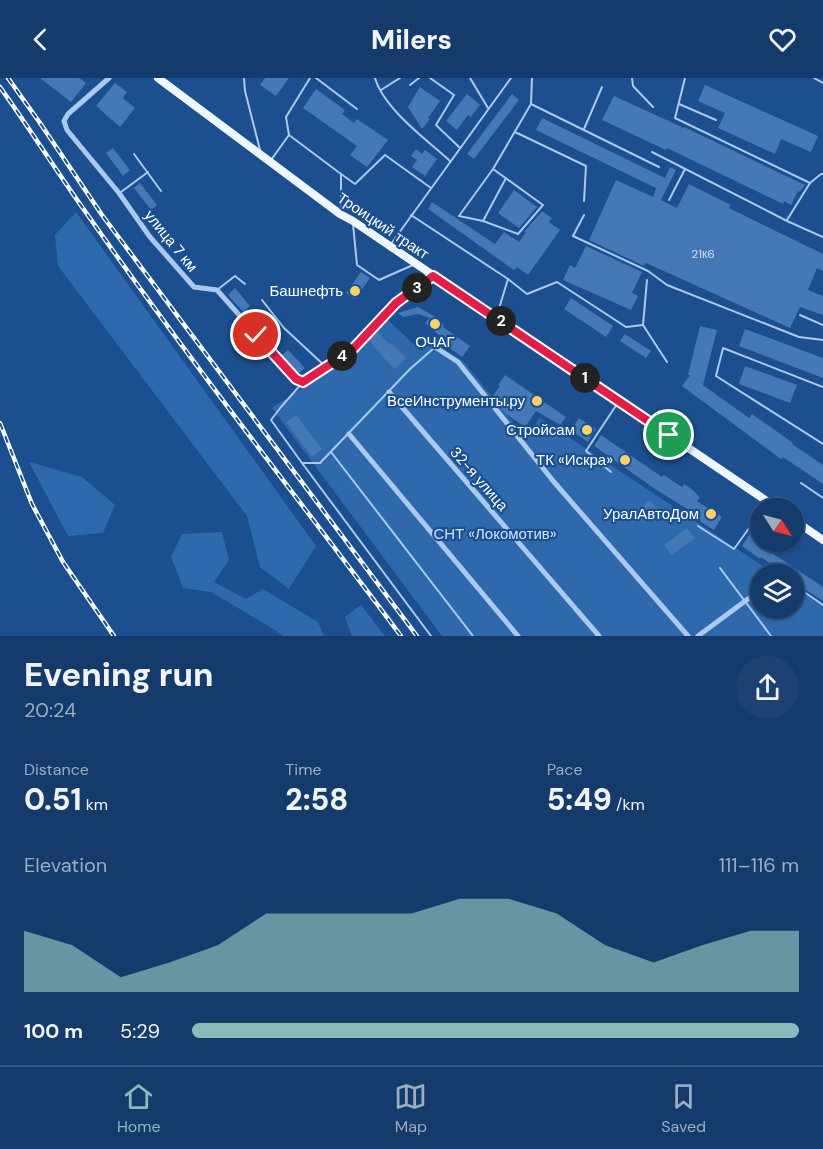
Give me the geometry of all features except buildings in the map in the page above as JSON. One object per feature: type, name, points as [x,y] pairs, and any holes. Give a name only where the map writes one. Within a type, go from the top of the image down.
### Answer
[{"type":"main road","name":"Троицкий тракт","points":[[158,78],[340,214],[619,401],[755,498]]},
{"type":"main road","points":[[804,527],[823,540]]},
{"type":"street","name":"улица 7 км","points":[[109,78],[68,114],[64,121],[67,130],[119,193],[150,237],[194,287],[217,290]]},
{"type":"street","points":[[217,290],[296,379],[303,382],[352,350],[396,303],[433,276]]},
{"type":"street","points":[[435,347],[458,362],[554,482],[688,636]]},
{"type":"street","name":"32-я улица","points":[[389,392],[599,636]]},
{"type":"street","points":[[349,434],[518,636]]},
{"type":"street","points":[[698,636],[750,598]]},
{"type":"lane","points":[[244,78],[261,156]]},
{"type":"lane","points":[[310,78],[286,117],[289,135],[355,184],[385,154],[431,188]]},
{"type":"lane","points":[[316,78],[357,109]]},
{"type":"lane","points":[[375,78],[394,110],[450,161]]},
{"type":"lane","points":[[381,90],[400,78]]},
{"type":"lane","points":[[410,85],[418,78]]},
{"type":"lane","points":[[430,78],[454,95],[436,125],[460,148]]},
{"type":"lane","points":[[470,78],[488,108]]},
{"type":"lane","points":[[390,246],[511,78]]},
{"type":"lane","points":[[493,170],[543,206],[519,234],[483,221],[459,216],[493,170],[531,104],[532,78]]},
{"type":"lane","points":[[632,78],[633,86],[653,107]]},
{"type":"lane","points":[[686,78],[675,117],[810,183]]},
{"type":"lane","points":[[814,78],[823,83]]},
{"type":"lane","points":[[584,130],[602,87]]},
{"type":"lane","points":[[531,104],[660,167]]},
{"type":"lane","points":[[679,104],[716,120]]},
{"type":"lane","points":[[515,132],[586,166],[584,201]]},
{"type":"lane","points":[[269,162],[289,135]]},
{"type":"lane","points":[[652,152],[823,237]]},
{"type":"lane","points":[[134,154],[161,191]]},
{"type":"lane","points":[[669,200],[685,169]]},
{"type":"lane","points":[[119,193],[148,172]]},
{"type":"lane","points":[[340,214],[341,174]]},
{"type":"lane","points":[[787,221],[810,183],[823,174]]},
{"type":"lane","points":[[483,221],[506,178]]},
{"type":"lane","points":[[411,215],[527,294],[557,282],[626,327],[643,325]]},
{"type":"lane","points":[[584,215],[573,236],[648,271],[666,285],[799,337],[823,340]]},
{"type":"lane","points":[[352,221],[357,265],[378,280],[416,264]]},
{"type":"lane","points":[[217,290],[234,276],[245,284]]},
{"type":"lane","points":[[496,318],[508,279]]},
{"type":"lane","points":[[647,280],[643,325],[667,362]]},
{"type":"lane","points":[[262,300],[284,328],[326,368]]},
{"type":"lane","points":[[800,315],[823,325]]},
{"type":"lane","points":[[302,463],[320,463],[410,369],[435,347]]},
{"type":"lane","points":[[823,387],[723,348],[716,376],[823,444]]},
{"type":"lane","points":[[303,382],[271,420],[431,636]]},
{"type":"lane","points":[[610,472],[586,451],[619,401]]},
{"type":"lane","points":[[331,452],[473,636]]},
{"type":"lane","points":[[801,483],[823,498]]},
{"type":"lane","points":[[698,526],[734,549],[750,527]]},
{"type":"lane","points":[[720,568],[771,636]]},
{"type":"lane","points":[[804,592],[823,605]]},
{"type":"green space","points":[[76,212],[316,546],[289,589],[260,567],[247,516],[58,266],[55,235]]},
{"type":"green space","name":"СНТ «Локомотив»","points":[[386,318],[421,351],[432,342],[463,361],[525,437],[540,418],[760,564],[750,564],[750,618],[804,618],[804,594],[823,606],[823,636],[442,636],[272,408],[329,370],[344,363]]},
{"type":"green space","points":[[29,462],[82,477],[115,505],[103,533],[68,536]]},
{"type":"green space","points":[[222,532],[229,560],[214,582],[246,599],[263,589],[318,622],[324,636],[283,636],[211,592],[183,588],[171,557],[182,534]]},
{"type":"green space","points":[[361,605],[385,636],[352,636],[345,617]]},
{"type":"railway","points":[[8,78],[102,215],[417,636]]},
{"type":"railway","points":[[0,87],[164,321],[401,636]]},
{"type":"railway","points":[[0,423],[32,504],[63,562],[114,636]]},
{"type":"place","name":"Башнефть","points":[[355,291]]},
{"type":"place","name":"ОЧАГ","points":[[435,324]]},
{"type":"place","name":"ВсеИнструменты.ру","points":[[537,401]]},
{"type":"place","name":"Стройсам","points":[[587,430]]},
{"type":"place","name":"ТК «Искра»","points":[[625,460]]},
{"type":"place","name":"УралАвтоДом","points":[[711,514]]},
{"type":"route","points":[[256,335],[296,379],[303,382],[352,350],[396,303],[433,276],[669,435]]}]
